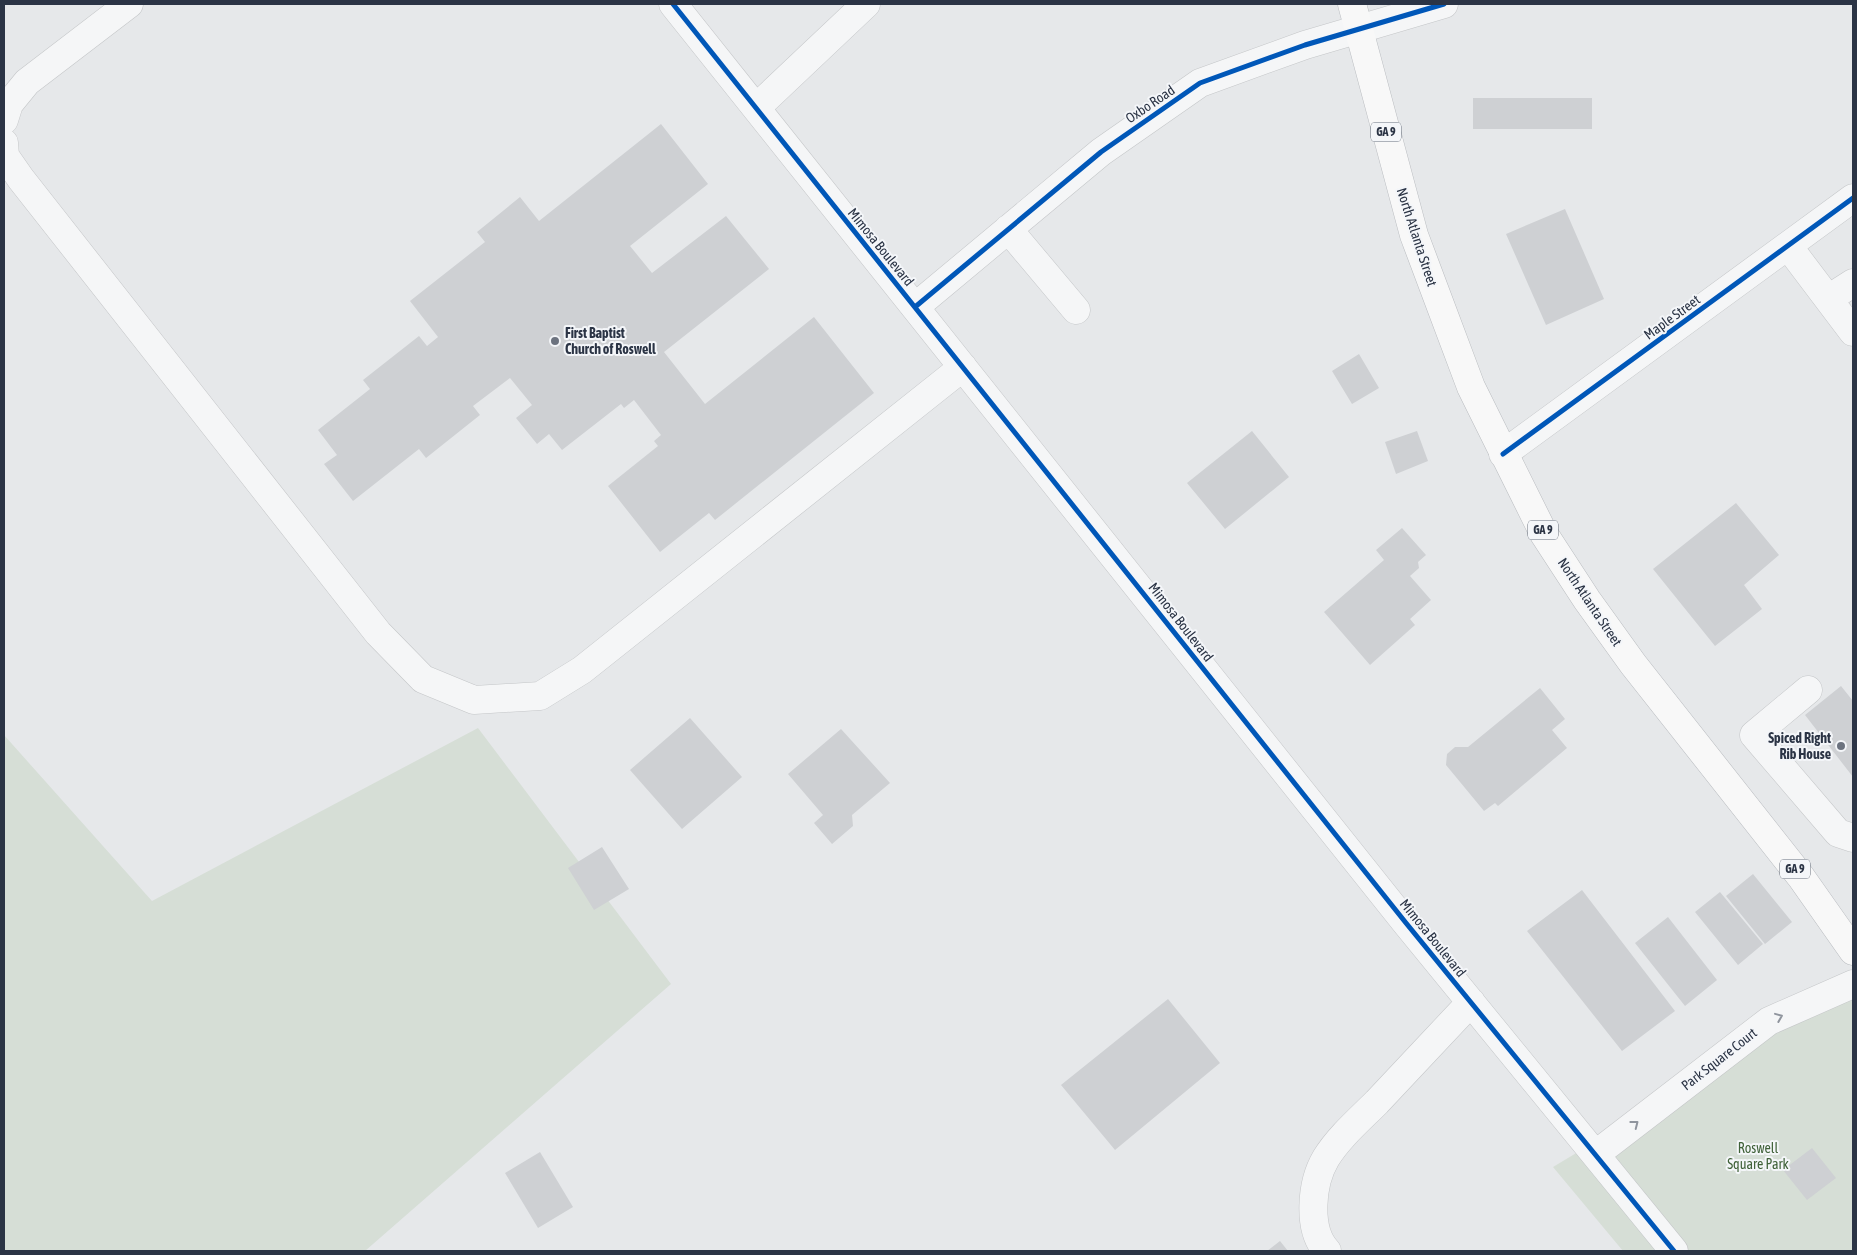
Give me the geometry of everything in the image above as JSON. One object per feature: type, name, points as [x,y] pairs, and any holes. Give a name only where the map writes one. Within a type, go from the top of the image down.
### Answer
[{"type":"highway","name":"North Atlanta Street","points":[[1355,16],[1414,235],[1471,387],[1544,534],[1587,600],[1633,664],[1801,877],[1853,951]]},
{"type":"street","points":[[4,120],[9,104],[27,82],[129,4]]},
{"type":"street","name":"Mimosa Boulevard","points":[[673,4],[1471,1002],[1674,1251]]},
{"type":"street","points":[[756,108],[866,4]]},
{"type":"street","name":"Oxbo Road","points":[[916,307],[1101,152],[1200,83],[1275,55],[1355,16],[1444,4]]},
{"type":"street","points":[[4,143],[5,156],[21,179],[378,633],[423,680],[474,700],[540,696],[582,670],[963,367]]},
{"type":"street","name":"Maple Street","points":[[1503,454],[1853,198]]},
{"type":"street","points":[[1008,230],[1076,310]]},
{"type":"street","points":[[1788,246],[1853,332]]},
{"type":"street","points":[[1828,299],[1853,282]]},
{"type":"street","points":[[1808,690],[1754,735],[1838,833],[1853,838]]},
{"type":"street","name":"Park Square Court","points":[[1596,1154],[1769,1021],[1853,984]]},
{"type":"street","points":[[1327,1251],[1319,1243],[1313,1218],[1316,1191],[1326,1159],[1346,1134],[1471,1002]]},
{"type":"green space","points":[[478,728],[671,984],[365,1251],[4,1251],[4,735],[152,901]]},
{"type":"green space","name":"Roswell Square Park","points":[[1853,987],[1853,1251],[1623,1251],[1553,1167]]},
{"type":"building","points":[[1473,98],[1592,98],[1592,129],[1473,129]]},
{"type":"building","name":"First Baptist Church of Roswell","points":[[661,124],[708,184],[630,246],[652,273],[726,216],[769,269],[664,352],[705,404],[814,317],[874,393],[715,520],[709,513],[660,552],[608,486],[658,446],[654,441],[661,435],[634,400],[624,408],[621,404],[562,450],[549,434],[537,444],[516,418],[532,405],[510,378],[473,406],[480,415],[426,458],[419,449],[353,501],[324,464],[337,455],[318,430],[370,389],[363,380],[419,336],[427,346],[438,337],[410,301],[485,242],[477,232],[520,197],[539,221]]},
{"type":"building","points":[[1565,209],[1604,299],[1546,325],[1506,234]]},
{"type":"building","points":[[1359,354],[1379,388],[1352,404],[1332,371]]},
{"type":"building","points":[[1252,431],[1289,477],[1225,529],[1187,483]]},
{"type":"building","points":[[1417,431],[1428,461],[1396,474],[1385,442]]},
{"type":"building","points":[[1736,503],[1779,555],[1744,585],[1762,609],[1715,646],[1653,569]]},
{"type":"building","points":[[1402,528],[1426,555],[1418,562],[1419,568],[1410,576],[1431,600],[1410,619],[1415,625],[1370,665],[1324,612],[1384,560],[1376,550]]},
{"type":"building","name":"Spiced Right Rib House","points":[[1841,686],[1853,701],[1853,777],[1805,715]]},
{"type":"building","points":[[1540,688],[1565,719],[1552,730],[1567,748],[1498,806],[1495,803],[1484,811],[1446,765],[1447,754],[1455,747],[1468,747]]},
{"type":"building","points":[[690,718],[742,777],[682,829],[630,770]]},
{"type":"building","points":[[841,729],[890,783],[852,815],[853,826],[832,844],[814,823],[823,815],[788,774]]},
{"type":"building","points":[[602,847],[629,889],[594,910],[568,868]]},
{"type":"building","points":[[1753,874],[1792,922],[1765,944],[1726,896]]},
{"type":"building","points":[[1582,890],[1675,1011],[1622,1051],[1527,931]]},
{"type":"building","points":[[1720,892],[1763,944],[1738,965],[1695,912]]},
{"type":"building","points":[[1668,917],[1717,980],[1685,1006],[1635,943]]},
{"type":"building","points":[[1168,999],[1220,1063],[1115,1150],[1061,1085]]},
{"type":"building","points":[[1812,1148],[1836,1178],[1807,1200],[1783,1170]]},
{"type":"building","points":[[540,1152],[573,1207],[538,1228],[505,1173]]},
{"type":"building","points":[[1280,1241],[1288,1251],[1267,1251]]},
{"type":"cycle path","points":[[673,4],[1406,923],[1674,1251]]},
{"type":"cycle path","points":[[915,307],[1101,152],[1200,83],[1305,45],[1444,4]]},
{"type":"cycle path","points":[[1503,454],[1853,198]]},
{"type":"place","name":"First Baptist Church of Roswell","points":[[555,341]]},
{"type":"place","name":"Spiced Right Rib House","points":[[1841,746]]}]
